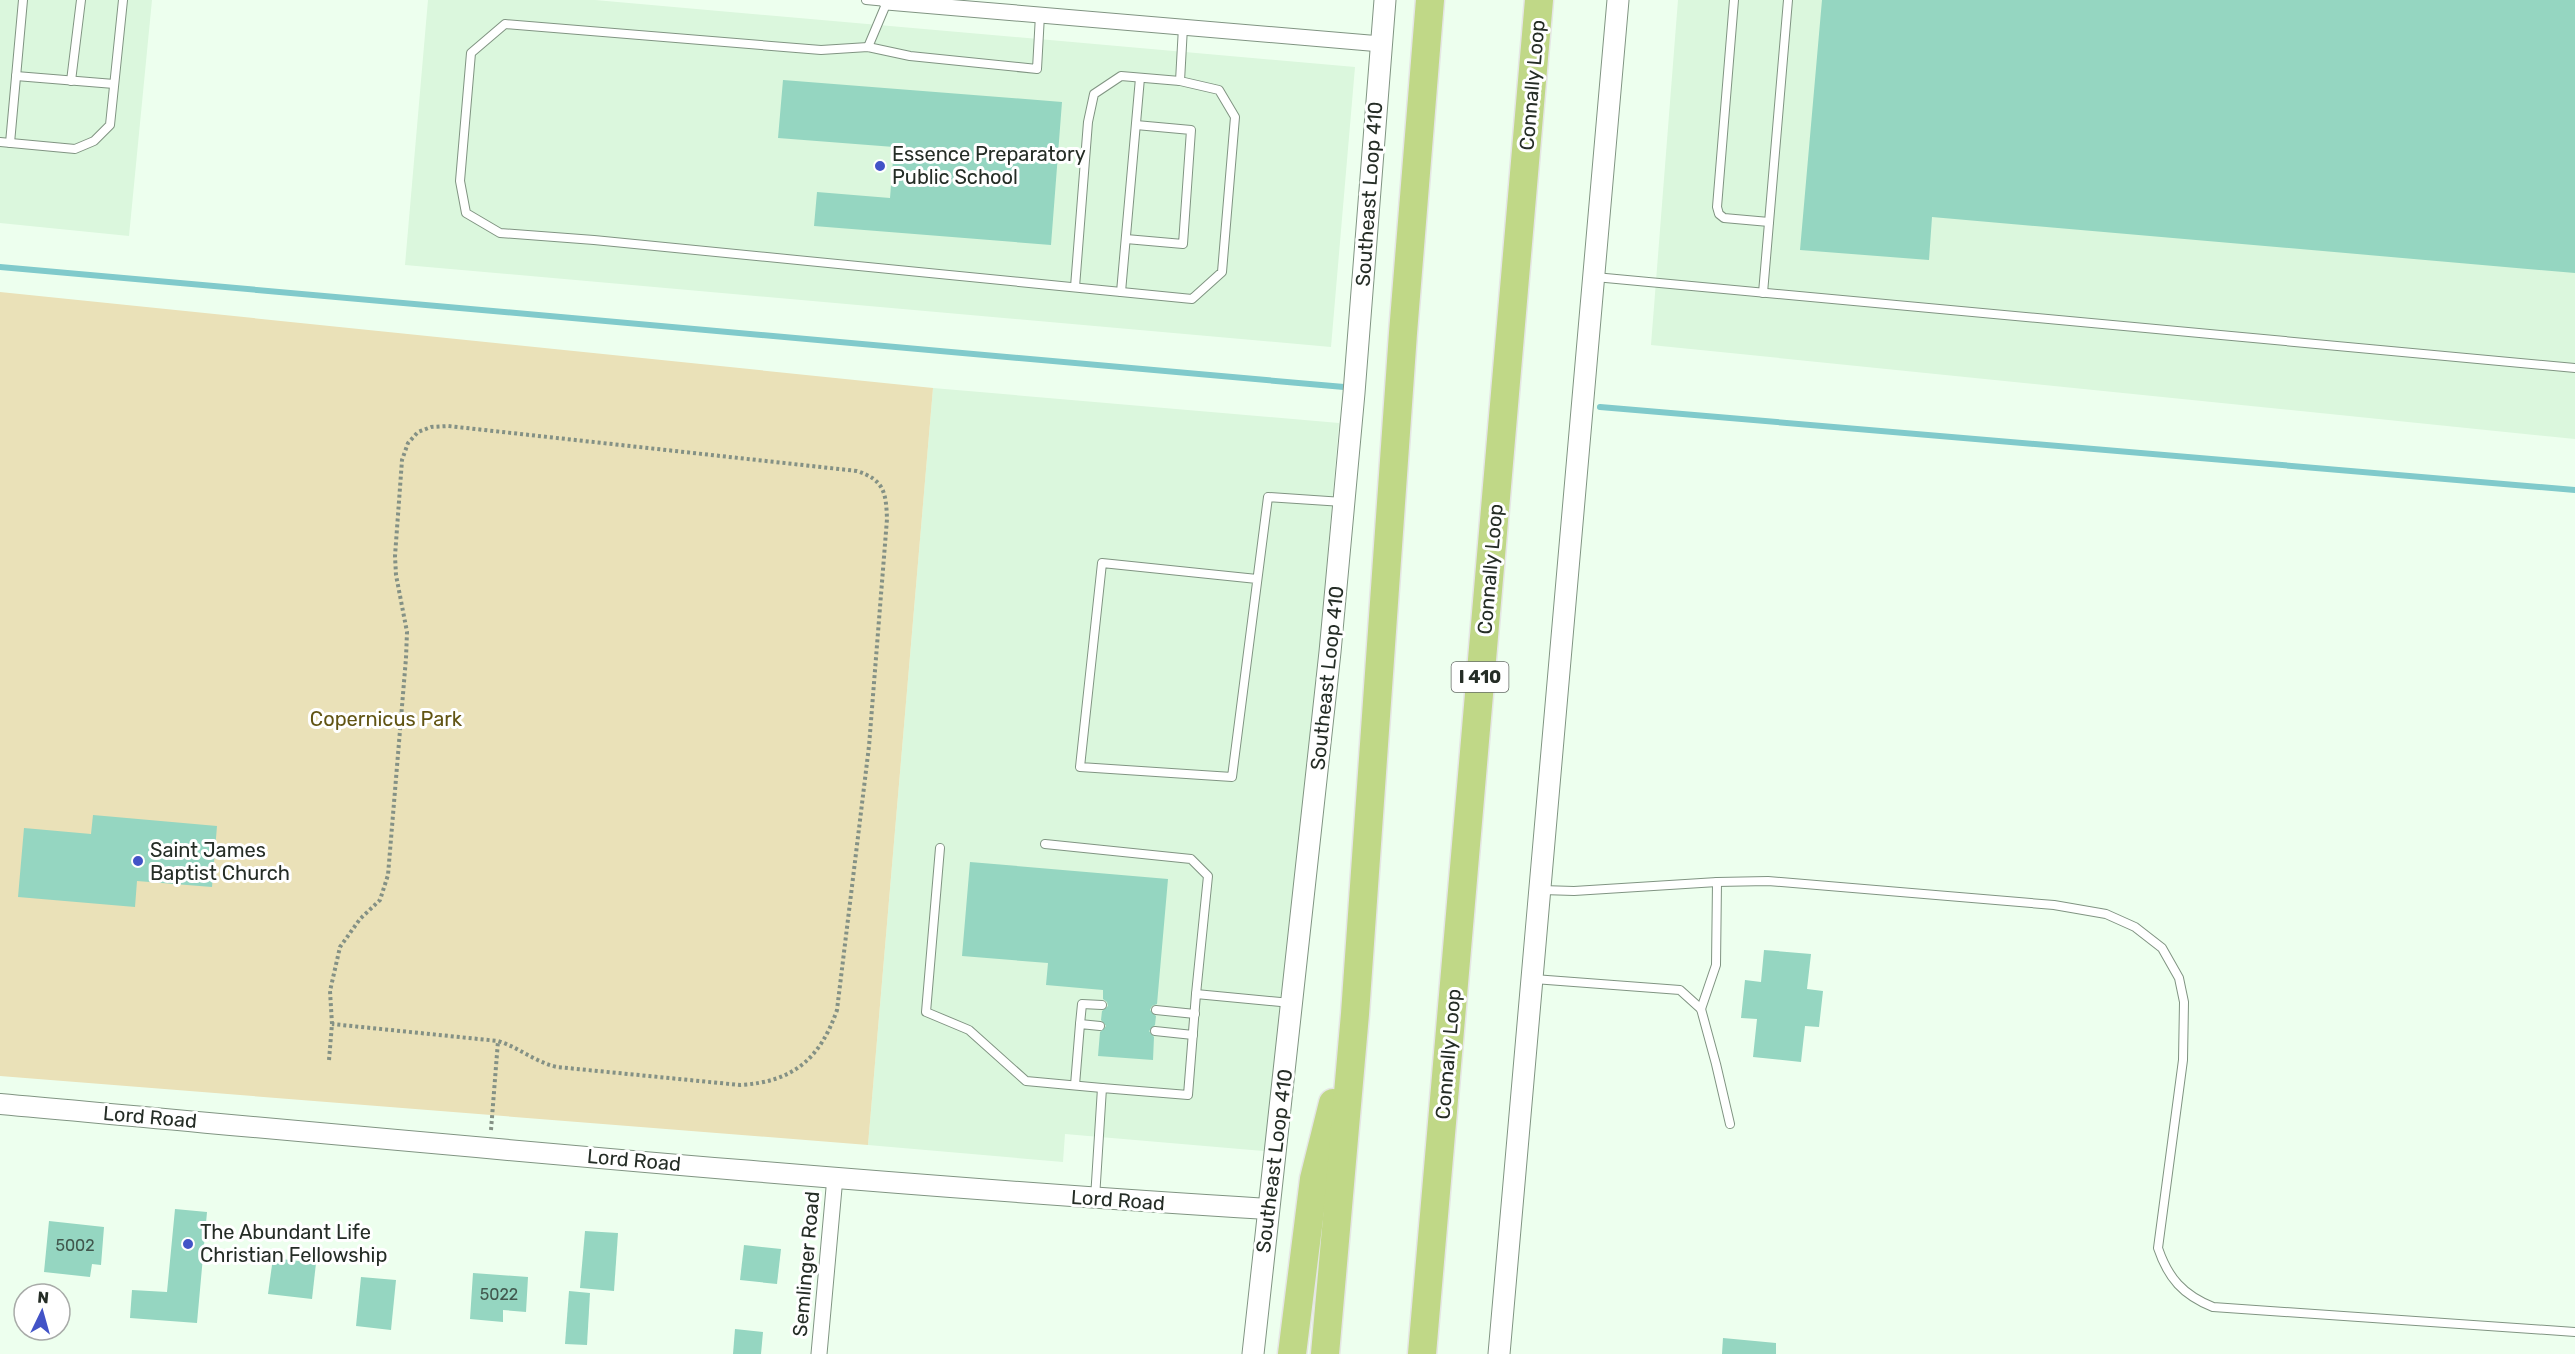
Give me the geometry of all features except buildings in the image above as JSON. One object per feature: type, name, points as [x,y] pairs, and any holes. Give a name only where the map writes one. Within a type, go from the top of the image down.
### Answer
[{"type":"highway","points":[[1325,1354],[1355,1014],[1403,333],[1430,0]]},
{"type":"highway","name":"Connally Loop","points":[[1422,1354],[1539,0]]},
{"type":"highway","points":[[1292,1354],[1314,1179],[1355,1014]]},
{"type":"main road","name":"Southeast Loop 410","points":[[1253,1354],[1344,502],[1385,0]]},
{"type":"main road","points":[[1499,1354],[1618,0]]},
{"type":"street","points":[[887,1],[1381,44]]},
{"type":"street","name":"Lord Road","points":[[0,1104],[835,1177],[1268,1209]]},
{"type":"street","name":"Semlinger Road","points":[[819,1354],[835,1177]]},
{"type":"lane","points":[[10,143],[23,0]]},
{"type":"lane","points":[[71,81],[81,0]]},
{"type":"lane","points":[[0,142],[75,149],[94,141],[110,125],[123,0]]},
{"type":"lane","points":[[866,0],[887,1],[868,47]]},
{"type":"lane","points":[[1734,0],[1717,207],[1719,214],[1724,218],[1769,222]]},
{"type":"lane","points":[[1763,293],[1788,0]]},
{"type":"lane","points":[[1040,15],[1036,69],[910,56],[868,47],[821,50],[506,24],[471,53],[460,181],[466,213],[500,233],[617,242],[1192,299],[1222,272],[1235,117],[1219,90],[1180,81],[1121,76],[1094,94],[1088,122],[1075,287]]},
{"type":"lane","points":[[1180,81],[1183,27]]},
{"type":"lane","points":[[16,76],[114,84]]},
{"type":"lane","points":[[1121,292],[1140,78]]},
{"type":"lane","points":[[1126,239],[1183,244],[1191,130],[1136,125]]},
{"type":"lane","points":[[1594,277],[2575,368]]},
{"type":"lane","points":[[1257,579],[1102,563],[1080,767],[1232,777],[1268,497],[1344,502]]},
{"type":"lane","points":[[940,848],[926,1012],[969,1030],[1026,1081],[1188,1095],[1208,876],[1191,859],[1046,844]]},
{"type":"lane","points":[[1540,890],[1574,891],[1768,881],[2054,905],[2106,914],[2135,927],[2162,948],[2179,978],[2184,1002],[2183,1060],[2158,1248],[2165,1268],[2177,1285],[2196,1300],[2213,1307],[2575,1332]]},
{"type":"lane","points":[[1717,882],[1716,965],[1701,1009],[1730,1124]]},
{"type":"lane","points":[[1532,979],[1680,990],[1701,1009]]},
{"type":"lane","points":[[1196,994],[1292,1003]]},
{"type":"lane","points":[[1075,1085],[1082,1004],[1102,1005]]},
{"type":"lane","points":[[1156,1010],[1194,1014]]},
{"type":"lane","points":[[1080,1024],[1100,1026]]},
{"type":"lane","points":[[1155,1031],[1193,1035]]},
{"type":"lane","points":[[1095,1198],[1102,1088]]},
{"type":"path","points":[[329,1060],[332,1024],[330,991],[340,947],[355,925],[380,900],[388,875],[406,640],[395,556],[402,460],[408,443],[418,432],[431,427],[448,426],[857,471],[869,475],[884,491],[887,519],[869,746],[837,1010],[820,1048],[804,1065],[786,1076],[762,1084],[740,1085],[557,1067],[541,1063],[513,1046],[498,1041],[332,1024]]},
{"type":"path","points":[[489,1147],[498,1041]]},
{"type":"shaded area","points":[[0,0],[152,0],[129,236],[0,223]]},
{"type":"shaded area","name":"Essence Preparatory Public School","points":[[428,0],[595,0],[1355,67],[1331,347],[405,265]]},
{"type":"shaded area","points":[[1678,0],[2575,0],[2575,439],[1651,345]]},
{"type":"shaded area","points":[[933,388],[1339,423],[1276,1152],[1065,1134],[1063,1162],[868,1145]]},
{"type":"green space","name":"Copernicus Park","points":[[0,292],[933,388],[868,1145],[0,1076]]},
{"type":"waterway","points":[[0,267],[1344,387]]},
{"type":"waterway","points":[[1600,407],[2575,490]]},
{"type":"place","name":"Essence Preparatory Public School","points":[[880,166]]},
{"type":"place","name":"Saint James Baptist Church","points":[[138,861]]},
{"type":"place","name":"The Abundant Life Christian Fellowship","points":[[188,1244]]}]
